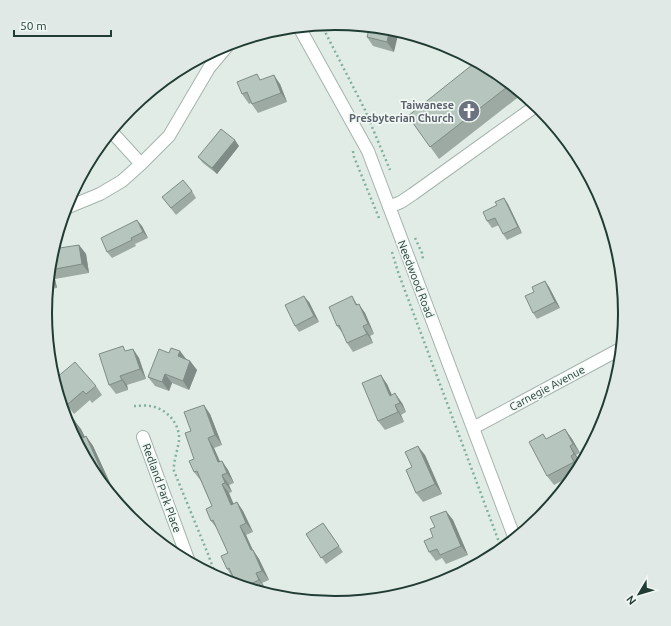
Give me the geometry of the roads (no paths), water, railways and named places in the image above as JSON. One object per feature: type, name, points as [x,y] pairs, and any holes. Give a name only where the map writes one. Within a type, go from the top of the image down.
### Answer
[{"type":"street","name":"Needwood Road","points":[[302,32],[368,151],[513,534]]},
{"type":"street","points":[[74,205],[100,194],[122,181],[169,136],[209,68],[220,55]]},
{"type":"street","points":[[389,207],[401,202],[413,194],[532,109]]},
{"type":"street","points":[[115,136],[141,164]]},
{"type":"street","name":"Carnegie Avenue","points":[[473,428],[616,351]]},
{"type":"street","name":"Redland Park Place","points":[[143,437],[186,553]]},
{"type":"place","name":"Taiwanese Presbyterian Church","points":[[469,111]]}]
